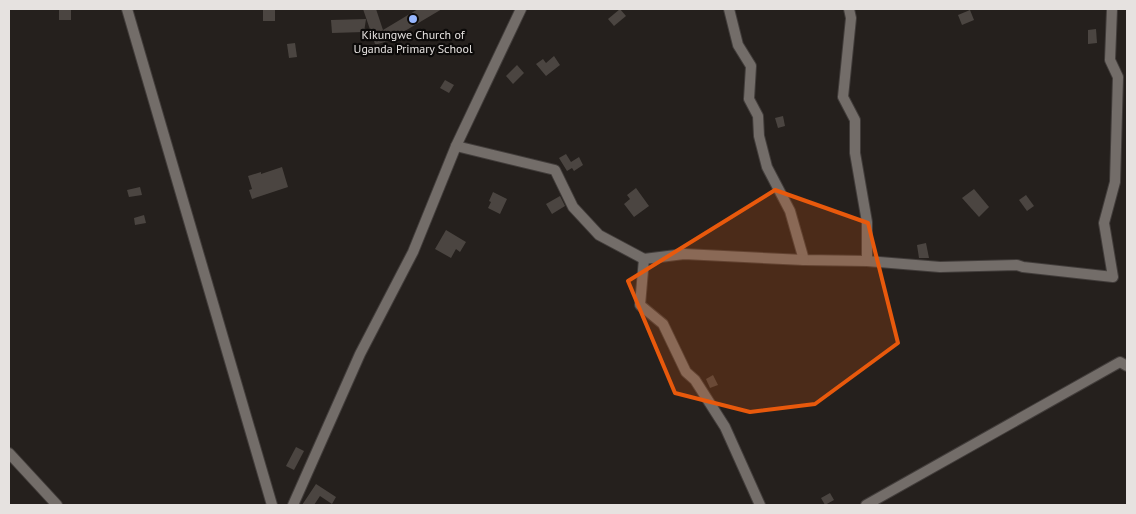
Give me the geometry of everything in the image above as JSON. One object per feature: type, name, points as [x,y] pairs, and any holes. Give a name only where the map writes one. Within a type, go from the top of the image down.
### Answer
[{"type":"street","points":[[127,9],[272,505]]},
{"type":"street","points":[[293,505],[360,354],[413,252],[456,146],[521,9]]},
{"type":"street","points":[[729,9],[738,45],[751,66],[749,99],[758,116],[759,136],[767,167],[790,211],[804,260]]},
{"type":"street","points":[[849,9],[851,18],[844,97],[855,120],[855,154],[867,222],[866,261]]},
{"type":"street","points":[[456,146],[555,170],[573,207],[599,235],[644,259],[684,254],[866,261],[940,267],[1017,265],[1113,277],[1104,223],[1114,182],[1118,77],[1110,60],[1112,9]]},
{"type":"street","points":[[644,259],[640,305],[663,324],[686,372],[695,380],[725,427],[760,505]]},
{"type":"street","points":[[866,505],[1120,362],[1127,366]]},
{"type":"street","points":[[9,453],[57,505]]},
{"type":"highlighted area","points":[[775,190],[868,223],[898,343],[815,404],[750,412],[675,393],[628,281]]},
{"type":"building","points":[[263,9],[275,10],[275,21],[263,21]]},
{"type":"building","points":[[363,9],[376,9],[383,30],[418,9],[442,9],[388,41],[375,44]]},
{"type":"building","points":[[620,9],[626,16],[614,26],[608,19]]},
{"type":"building","points":[[59,10],[71,10],[71,20],[59,20]]},
{"type":"building","points":[[970,10],[974,20],[962,25],[958,15]]},
{"type":"building","points":[[366,19],[364,32],[332,33],[331,20]]},
{"type":"building","points":[[1096,29],[1097,43],[1088,44],[1088,30]]},
{"type":"building","points":[[295,43],[297,57],[289,58],[287,44]]},
{"type":"building","points":[[554,56],[560,65],[546,76],[536,64],[543,59],[546,63]]},
{"type":"building","points":[[517,65],[524,73],[513,84],[506,76]]},
{"type":"building","points":[[445,80],[454,85],[449,93],[440,88]]},
{"type":"building","points":[[783,116],[785,126],[778,128],[775,118]]},
{"type":"building","points":[[566,154],[571,162],[579,157],[583,165],[574,171],[572,168],[567,171],[559,158]]},
{"type":"building","points":[[282,167],[288,187],[252,199],[249,190],[252,189],[248,176]]},
{"type":"building","points":[[140,187],[142,195],[129,197],[127,190]]},
{"type":"building","points":[[636,188],[649,206],[634,217],[624,204],[630,199],[627,195]]},
{"type":"building","points":[[974,189],[989,207],[979,217],[962,198]]},
{"type":"building","points":[[493,192],[507,199],[500,214],[488,208]]},
{"type":"building","points":[[1026,195],[1034,206],[1027,211],[1019,200]]},
{"type":"building","points":[[560,196],[565,206],[552,214],[546,204]]},
{"type":"building","points":[[144,215],[146,223],[135,225],[134,218]]},
{"type":"building","points":[[446,230],[466,242],[460,252],[456,249],[451,258],[435,249]]},
{"type":"building","points":[[926,243],[929,258],[919,258],[917,245]]},
{"type":"building","points":[[713,375],[718,385],[710,388],[706,379]]},
{"type":"building","points":[[296,447],[304,451],[294,470],[286,466]]},
{"type":"building","points":[[316,484],[336,497],[332,504],[320,496],[314,505],[302,505]]},
{"type":"building","points":[[830,493],[834,500],[825,505],[821,498]]},
{"type":"place","name":"Kikungwe Church of Uganda Primary School","points":[[413,19]]}]
